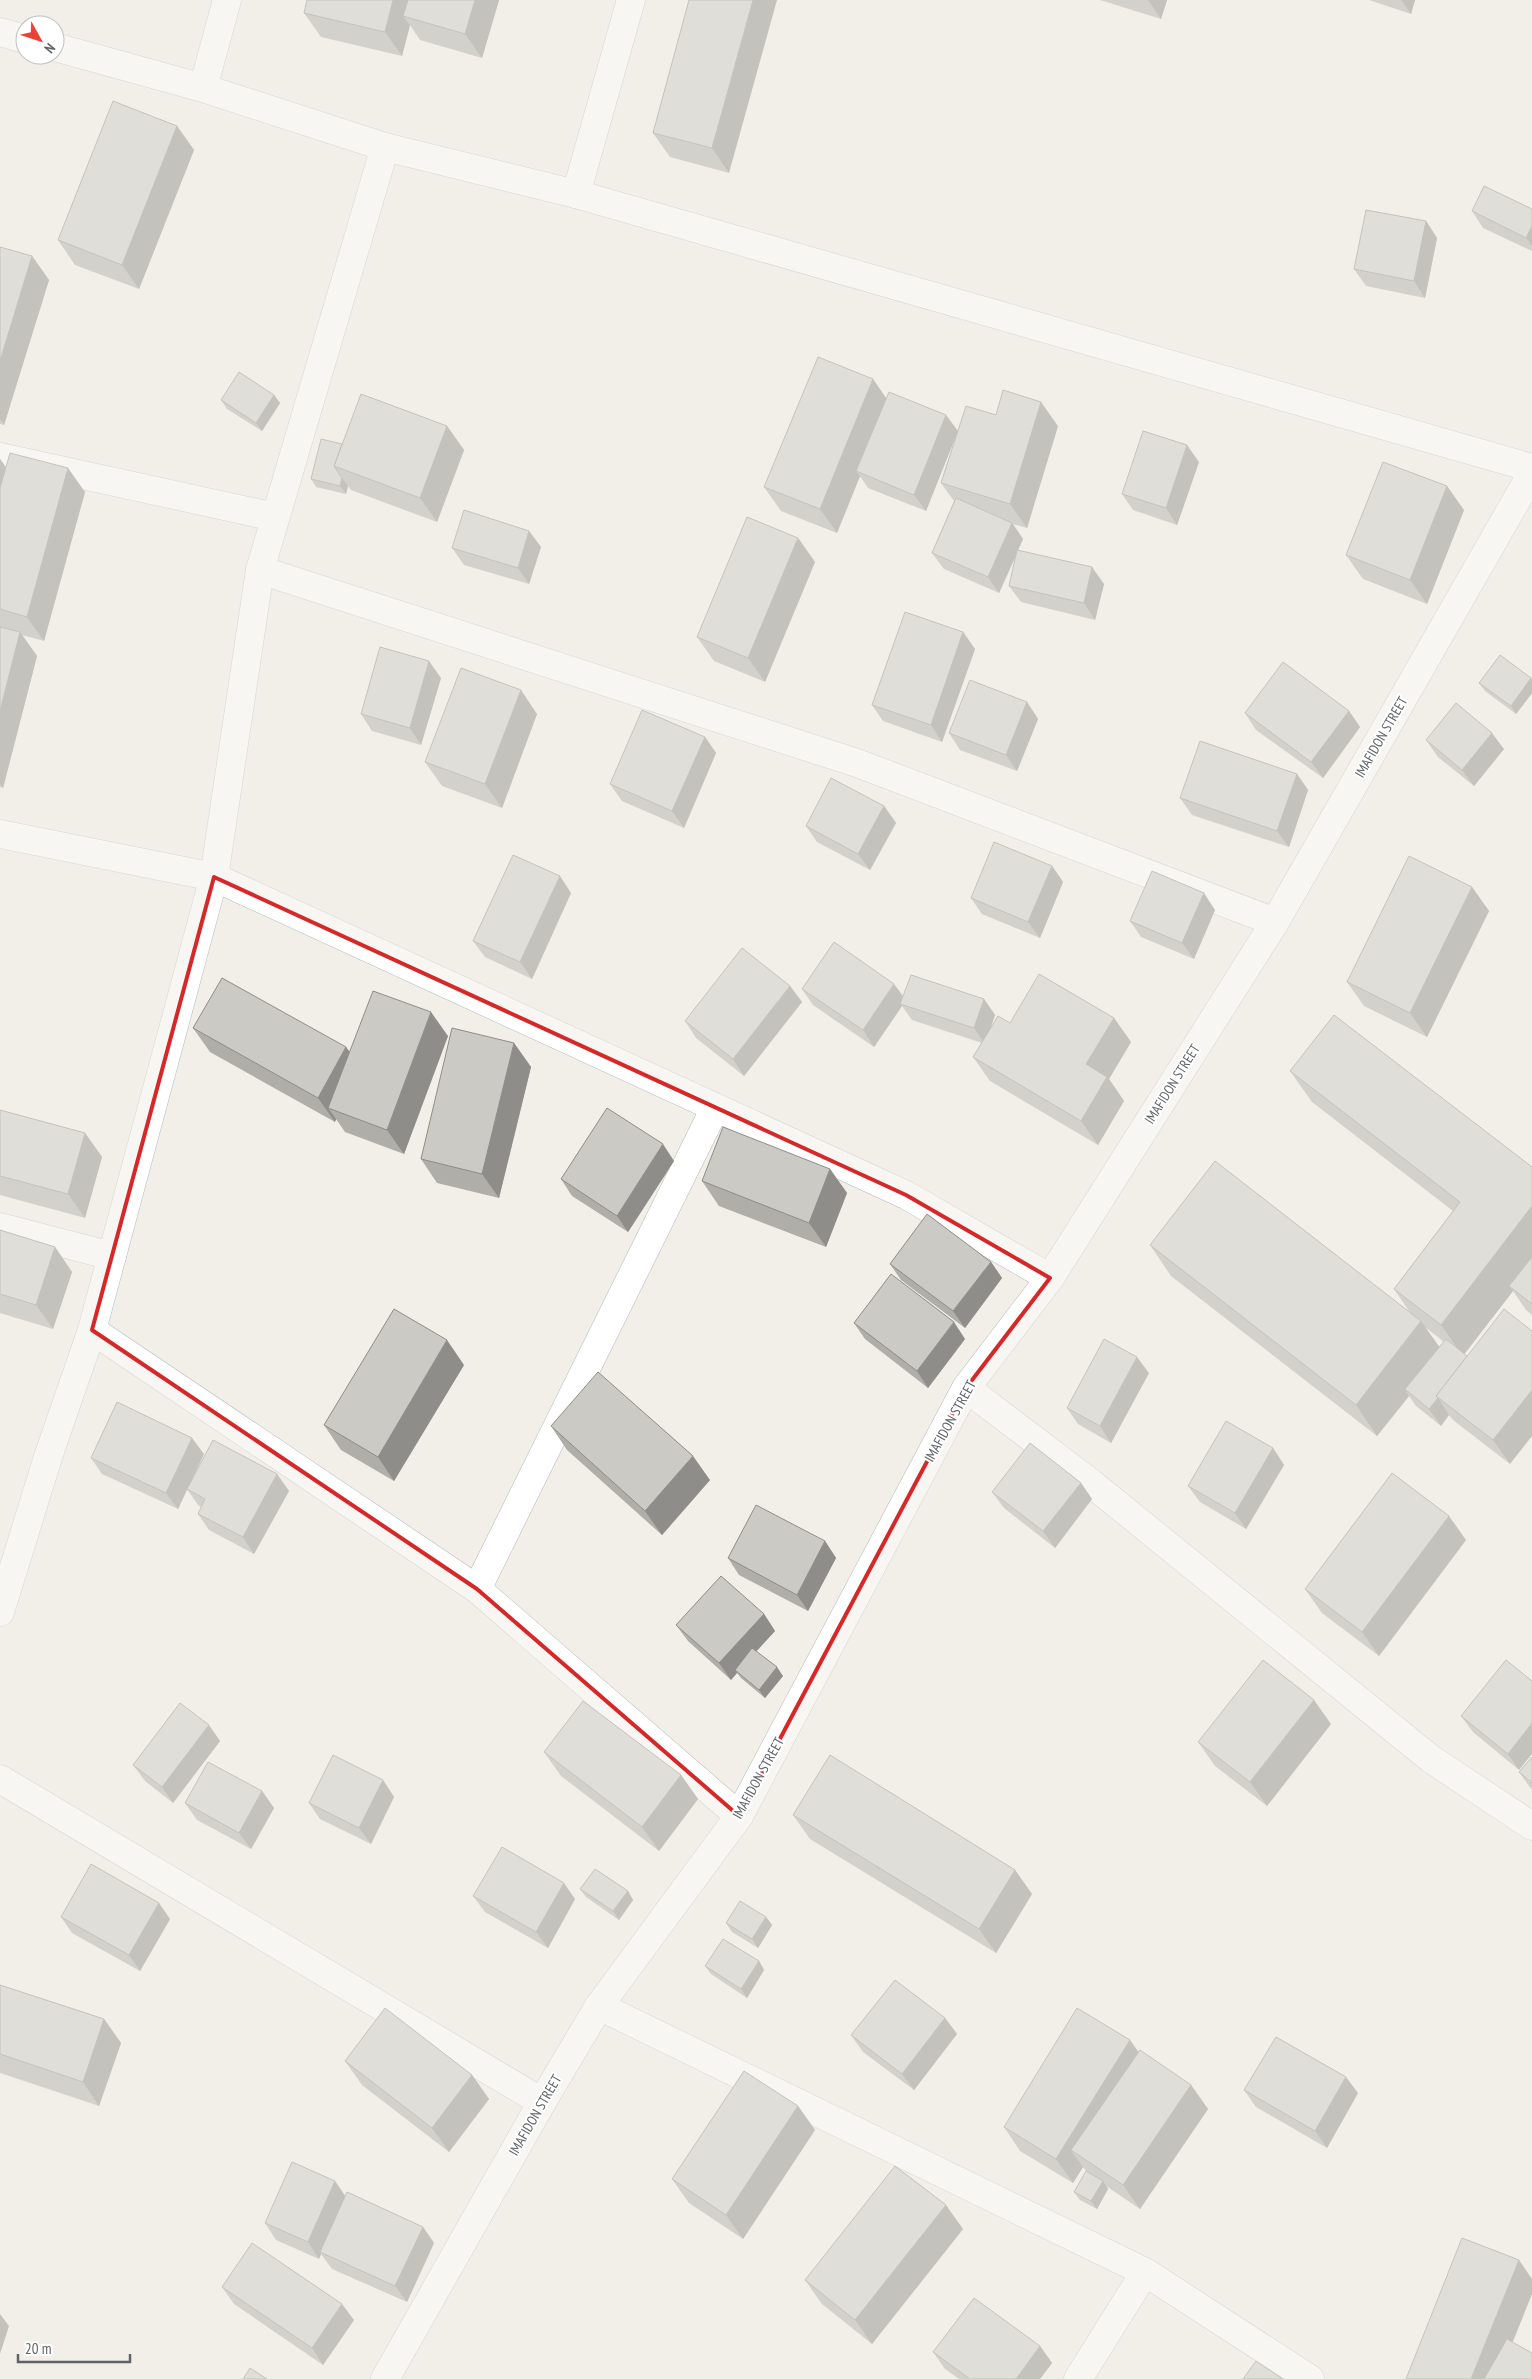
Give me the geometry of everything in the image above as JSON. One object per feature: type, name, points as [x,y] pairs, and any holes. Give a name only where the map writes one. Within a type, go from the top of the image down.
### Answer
[{"type":"street","points":[[202,88],[227,0]]},
{"type":"street","points":[[576,194],[631,0]]},
{"type":"street","points":[[0,32],[15,36]]},
{"type":"street","points":[[65,50],[202,88],[385,147],[576,194],[1532,468]]},
{"type":"street","points":[[0,1612],[49,1454],[92,1330],[214,877],[260,570],[385,147]]},
{"type":"street","points":[[0,457],[275,517]]},
{"type":"street","name":"IMAFIDON STREET","points":[[385,2379],[542,2102],[599,2006],[740,1816],[966,1388],[1050,1278],[1274,922],[1532,473]]},
{"type":"street","points":[[260,570],[857,763],[1274,922]]},
{"type":"street","points":[[0,834],[214,877],[906,1195],[1050,1278]]},
{"type":"street","points":[[477,1589],[715,1108]]},
{"type":"street","points":[[0,1227],[112,1256]]},
{"type":"street","points":[[92,1330],[477,1589],[740,1816]]},
{"type":"street","points":[[966,1388],[1091,1483],[1431,1759],[1532,1826]]},
{"type":"street","points":[[0,1779],[542,2102]]},
{"type":"street","points":[[599,2006],[1145,2272],[1310,2379]]},
{"type":"street","points":[[1078,2379],[1145,2272]]},
{"type":"highlighted area","points":[[214,877],[906,1195],[1050,1278],[966,1388],[739,1816],[477,1589],[92,1330]]},
{"type":"building","points":[[307,0],[393,0],[385,32],[304,13]]},
{"type":"building","points":[[408,0],[475,0],[465,34],[403,16]]},
{"type":"building","points":[[689,0],[753,0],[712,148],[653,133]]},
{"type":"building","points":[[113,101],[177,126],[122,265],[58,240]]},
{"type":"building","points":[[1484,186],[1532,209],[1532,226],[1526,238],[1472,211]]},
{"type":"building","points":[[1366,210],[1426,221],[1414,281],[1354,269]]},
{"type":"building","points":[[0,247],[32,256],[0,361]]},
{"type":"building","points":[[818,357],[873,379],[820,509],[764,487]]},
{"type":"building","points":[[239,372],[274,395],[256,423],[221,400]]},
{"type":"building","points":[[1003,390],[1041,402],[1010,504],[941,483],[966,406],[996,415]]},
{"type":"building","points":[[889,392],[946,415],[914,495],[856,471]]},
{"type":"building","points":[[361,394],[447,426],[420,498],[334,466]]},
{"type":"building","points":[[1143,431],[1187,445],[1166,508],[1122,494]]},
{"type":"building","points":[[321,439],[342,444],[334,466],[342,478],[340,486],[311,479]]},
{"type":"building","points":[[10,453],[68,468],[27,617],[0,609],[0,488]]},
{"type":"building","points":[[1383,462],[1447,486],[1410,580],[1346,555]]},
{"type":"building","points":[[956,498],[1012,523],[988,577],[932,553]]},
{"type":"building","points":[[464,510],[529,531],[518,568],[452,548]]},
{"type":"building","points":[[747,517],[798,538],[748,658],[697,637]]},
{"type":"building","points":[[1017,550],[1092,567],[1084,603],[1009,586]]},
{"type":"building","points":[[905,612],[963,632],[931,725],[872,705]]},
{"type":"building","points":[[0,627],[20,632],[0,711]]},
{"type":"building","points":[[380,647],[429,661],[410,728],[361,714]]},
{"type":"building","points":[[1500,655],[1531,678],[1511,706],[1479,683]]},
{"type":"building","points":[[1283,662],[1349,711],[1311,762],[1245,713]]},
{"type":"building","points":[[461,668],[521,690],[485,784],[425,762]]},
{"type":"building","points":[[970,680],[1027,702],[1006,755],[949,733]]},
{"type":"building","points":[[1456,703],[1492,733],[1462,770],[1426,740]]},
{"type":"building","points":[[642,710],[705,737],[672,811],[610,784]]},
{"type":"building","points":[[1200,741],[1297,774],[1277,831],[1180,798]]},
{"type":"building","points":[[831,778],[884,806],[858,854],[806,826]]},
{"type":"building","points":[[994,842],[1052,866],[1028,922],[971,898]]},
{"type":"building","points":[[513,855],[560,876],[520,962],[473,941]]},
{"type":"building","points":[[1409,856],[1472,887],[1410,1013],[1347,982]]},
{"type":"building","points":[[1152,871],[1204,893],[1182,943],[1130,921]]},
{"type":"building","points":[[834,942],[894,984],[863,1030],[802,989]]},
{"type":"building","points":[[742,948],[790,986],[733,1059],[685,1021]]},
{"type":"building","points":[[1039,974],[1114,1018],[1086,1064],[1107,1077],[1081,1121],[973,1057],[998,1016],[1010,1023]]},
{"type":"building","points":[[911,975],[984,999],[974,1028],[900,1004]]},
{"type":"building","points":[[222,978],[346,1047],[318,1098],[193,1028]]},
{"type":"building","points":[[373,991],[431,1012],[387,1130],[328,1108]]},
{"type":"building","points":[[1334,1015],[1532,1167],[1532,1206],[1441,1325],[1394,1289],[1460,1202],[1290,1071]]},
{"type":"building","points":[[452,1028],[514,1043],[482,1174],[421,1159]]},
{"type":"building","points":[[607,1108],[663,1144],[617,1216],[561,1179]]},
{"type":"building","points":[[0,1110],[85,1133],[68,1194],[0,1176]]},
{"type":"building","points":[[723,1127],[830,1169],[809,1223],[702,1181]]},
{"type":"building","points":[[1215,1161],[1421,1321],[1356,1405],[1150,1245]]},
{"type":"building","points":[[927,1214],[991,1262],[953,1311],[890,1264]]},
{"type":"building","points":[[0,1230],[55,1247],[36,1305],[0,1294]]},
{"type":"building","points":[[1532,1257],[1532,1304],[1509,1286]]},
{"type":"building","points":[[891,1274],[954,1322],[917,1371],[854,1323]]},
{"type":"building","points":[[394,1309],[447,1340],[378,1457],[324,1425]]},
{"type":"building","points":[[1504,1309],[1532,1331],[1532,1390],[1493,1440],[1436,1396]]},
{"type":"building","points":[[1104,1339],[1137,1357],[1100,1426],[1067,1408]]},
{"type":"building","points":[[1446,1339],[1467,1356],[1436,1396],[1438,1398],[1429,1409],[1405,1389]]},
{"type":"building","points":[[598,1372],[693,1456],[645,1511],[551,1426]]},
{"type":"building","points":[[117,1402],[192,1438],[166,1493],[91,1458]]},
{"type":"building","points":[[1226,1421],[1273,1448],[1235,1513],[1188,1486]]},
{"type":"building","points":[[213,1440],[277,1474],[243,1537],[198,1514],[205,1499],[187,1489]]},
{"type":"building","points":[[1030,1443],[1081,1483],[1043,1531],[992,1492]]},
{"type":"building","points":[[1392,1473],[1449,1516],[1362,1632],[1305,1589]]},
{"type":"building","points":[[756,1505],[825,1541],[797,1595],[728,1558]]},
{"type":"building","points":[[721,1576],[764,1614],[719,1663],[676,1625]]},
{"type":"building","points":[[752,1648],[777,1667],[759,1690],[735,1670]]},
{"type":"building","points":[[1263,1660],[1314,1700],[1250,1782],[1198,1742]]},
{"type":"building","points":[[1506,1660],[1532,1681],[1532,1723],[1508,1754],[1461,1716]]},
{"type":"building","points":[[583,1701],[681,1775],[642,1827],[544,1752]]},
{"type":"building","points":[[180,1703],[209,1725],[162,1787],[133,1765]]},
{"type":"building","points":[[333,1755],[383,1780],[359,1828],[309,1803]]},
{"type":"building","points":[[830,1755],[1015,1870],[979,1929],[793,1815]]},
{"type":"building","points":[[1532,1757],[1532,1783],[1519,1772]]},
{"type":"building","points":[[208,1762],[262,1791],[239,1833],[185,1803]]},
{"type":"building","points":[[502,1847],[564,1883],[536,1932],[473,1896]]},
{"type":"building","points":[[91,1864],[159,1903],[129,1955],[61,1917]]},
{"type":"building","points":[[595,1869],[628,1891],[613,1911],[580,1889]]},
{"type":"building","points":[[740,1901],[766,1917],[752,1939],[726,1923]]},
{"type":"building","points":[[723,1939],[759,1961],[741,1989],[705,1966]]},
{"type":"building","points":[[895,1980],[945,2018],[902,2074],[851,2035]]},
{"type":"building","points":[[0,1985],[104,2019],[83,2082],[0,2054]]},
{"type":"building","points":[[385,2008],[472,2075],[432,2128],[345,2061]]},
{"type":"building","points":[[1077,2008],[1130,2040],[1056,2159],[1004,2127]]},
{"type":"building","points":[[1276,2037],[1346,2077],[1315,2131],[1244,2090]]},
{"type":"building","points":[[1140,2050],[1191,2085],[1123,2185],[1071,2150]]},
{"type":"building","points":[[744,2071],[798,2106],[726,2215],[672,2179]]},
{"type":"building","points":[[292,2162],[335,2181],[308,2242],[265,2223]]},
{"type":"building","points":[[895,2166],[946,2205],[855,2320],[805,2280]]},
{"type":"building","points":[[1086,2171],[1103,2181],[1091,2201],[1074,2192]]},
{"type":"building","points":[[347,2192],[423,2227],[395,2286],[320,2252]]},
{"type":"building","points":[[1462,2238],[1519,2260],[1471,2379],[1406,2379]]},
{"type":"building","points":[[252,2243],[342,2304],[312,2348],[222,2287]]},
{"type":"building","points":[[974,2298],[1040,2346],[1016,2379],[970,2379],[933,2352]]},
{"type":"building","points":[[1507,2339],[1532,2353],[1532,2379],[1484,2379]]},
{"type":"building","points":[[1256,2361],[1283,2379],[1243,2379]]},
{"type":"building","points":[[250,2368],[267,2379],[243,2379]]}]
